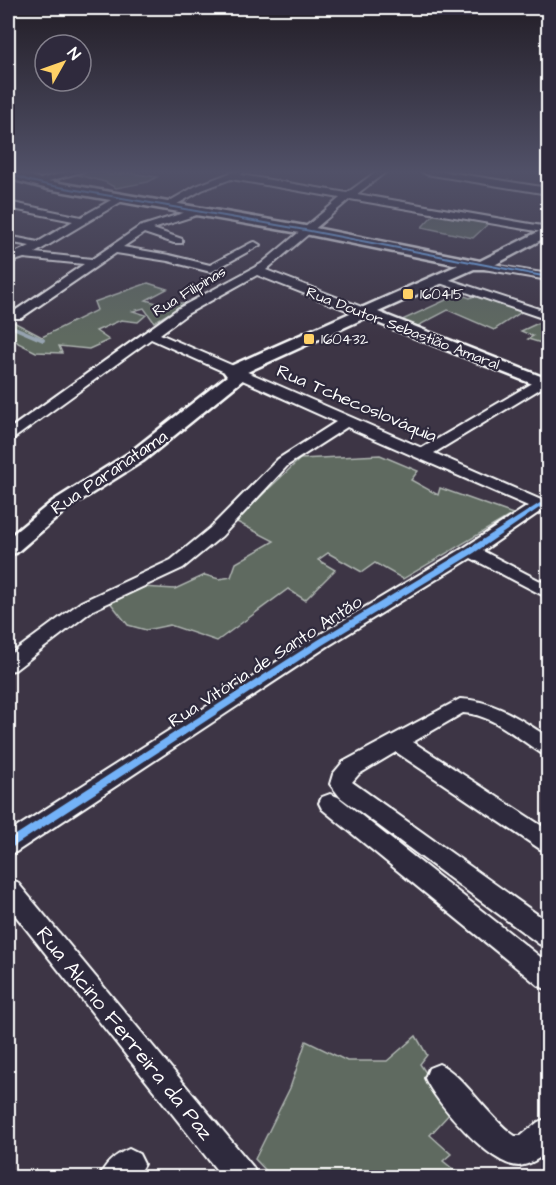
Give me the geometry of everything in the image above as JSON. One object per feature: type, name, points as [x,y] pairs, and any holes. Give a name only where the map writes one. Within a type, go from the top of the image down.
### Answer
[{"type":"street","points":[[8,260],[23,255],[70,226]]},
{"type":"street","points":[[17,315],[143,229],[151,226]]},
{"type":"street","points":[[284,226],[549,277]]},
{"type":"street","name":"Rua Filipinas","points":[[8,436],[183,311],[258,271],[275,259],[309,226]]},
{"type":"street","points":[[528,226],[549,230]]},
{"type":"street","points":[[143,229],[178,242]]},
{"type":"street","name":"Rua Paranatama","points":[[8,548],[60,505],[136,457],[235,374],[363,312],[438,279],[478,265],[549,230]]},
{"type":"street","points":[[8,239],[39,245]]},
{"type":"street","points":[[113,249],[169,258],[211,269],[255,245]]},
{"type":"street","points":[[244,253],[275,259]]},
{"type":"street","points":[[23,255],[93,262]]},
{"type":"street","name":"Rua Doutor Sebastião Amaral","points":[[258,271],[546,382]]},
{"type":"street","points":[[438,279],[549,316]]},
{"type":"street","name":"Rua Tchecoslováquia","points":[[150,334],[235,374],[348,420],[544,506]]},
{"type":"street","points":[[424,453],[546,382]]},
{"type":"street","points":[[8,665],[87,606],[177,564],[216,532],[283,462],[348,420]]},
{"type":"street","name":"Rua Vitória de Santo Antão","points":[[8,845],[321,642],[544,506]]},
{"type":"street","points":[[471,551],[549,592]]},
{"type":"street","points":[[549,747],[486,709],[470,705],[460,706],[351,768],[343,775],[341,784],[549,936]]},
{"type":"street","points":[[397,742],[549,842]]},
{"type":"street","points":[[330,803],[549,978]]},
{"type":"street","name":"Rua Alcino Ferreira da Paz","points":[[8,889],[242,1178]]},
{"type":"street","points":[[438,1078],[505,1148],[518,1151],[524,1149],[549,1132]]},
{"type":"shaded area","points":[[423,226],[485,226],[473,238]]},
{"type":"shaded area","points":[[148,283],[167,289],[146,300],[167,306],[187,303],[154,322],[144,308],[133,311],[146,315],[138,322],[121,320],[96,331],[109,340],[89,349],[59,346],[62,353],[36,352],[18,343],[8,331],[8,319],[42,337],[97,310],[94,302]]},
{"type":"shaded area","points":[[459,294],[470,298],[476,295],[523,311],[494,330],[448,310],[414,328],[400,321]]},
{"type":"shaded area","points":[[547,319],[548,345],[528,339],[533,336],[521,331]]},
{"type":"shaded area","points":[[380,455],[418,471],[411,480],[438,495],[440,488],[513,514],[403,579],[375,563],[362,572],[328,553],[318,560],[335,570],[305,600],[288,589],[217,641],[170,625],[146,630],[128,625],[109,601],[141,587],[175,589],[205,575],[219,579],[231,577],[236,563],[274,541],[235,521],[300,459]]},
{"type":"shaded area","points":[[416,1036],[427,1055],[420,1064],[452,1111],[430,1135],[451,1154],[443,1161],[463,1177],[272,1177],[255,1159],[290,1088],[306,1041],[347,1061],[387,1061]]},
{"type":"waterway","points":[[8,325],[43,340]]},
{"type":"cycle path","points":[[284,226],[548,277]]},
{"type":"cycle path","points":[[8,845],[321,642],[471,551],[540,505]]},
{"type":"place","name":"160415","points":[[408,294]]},
{"type":"place","name":"160432","points":[[309,339]]}]
